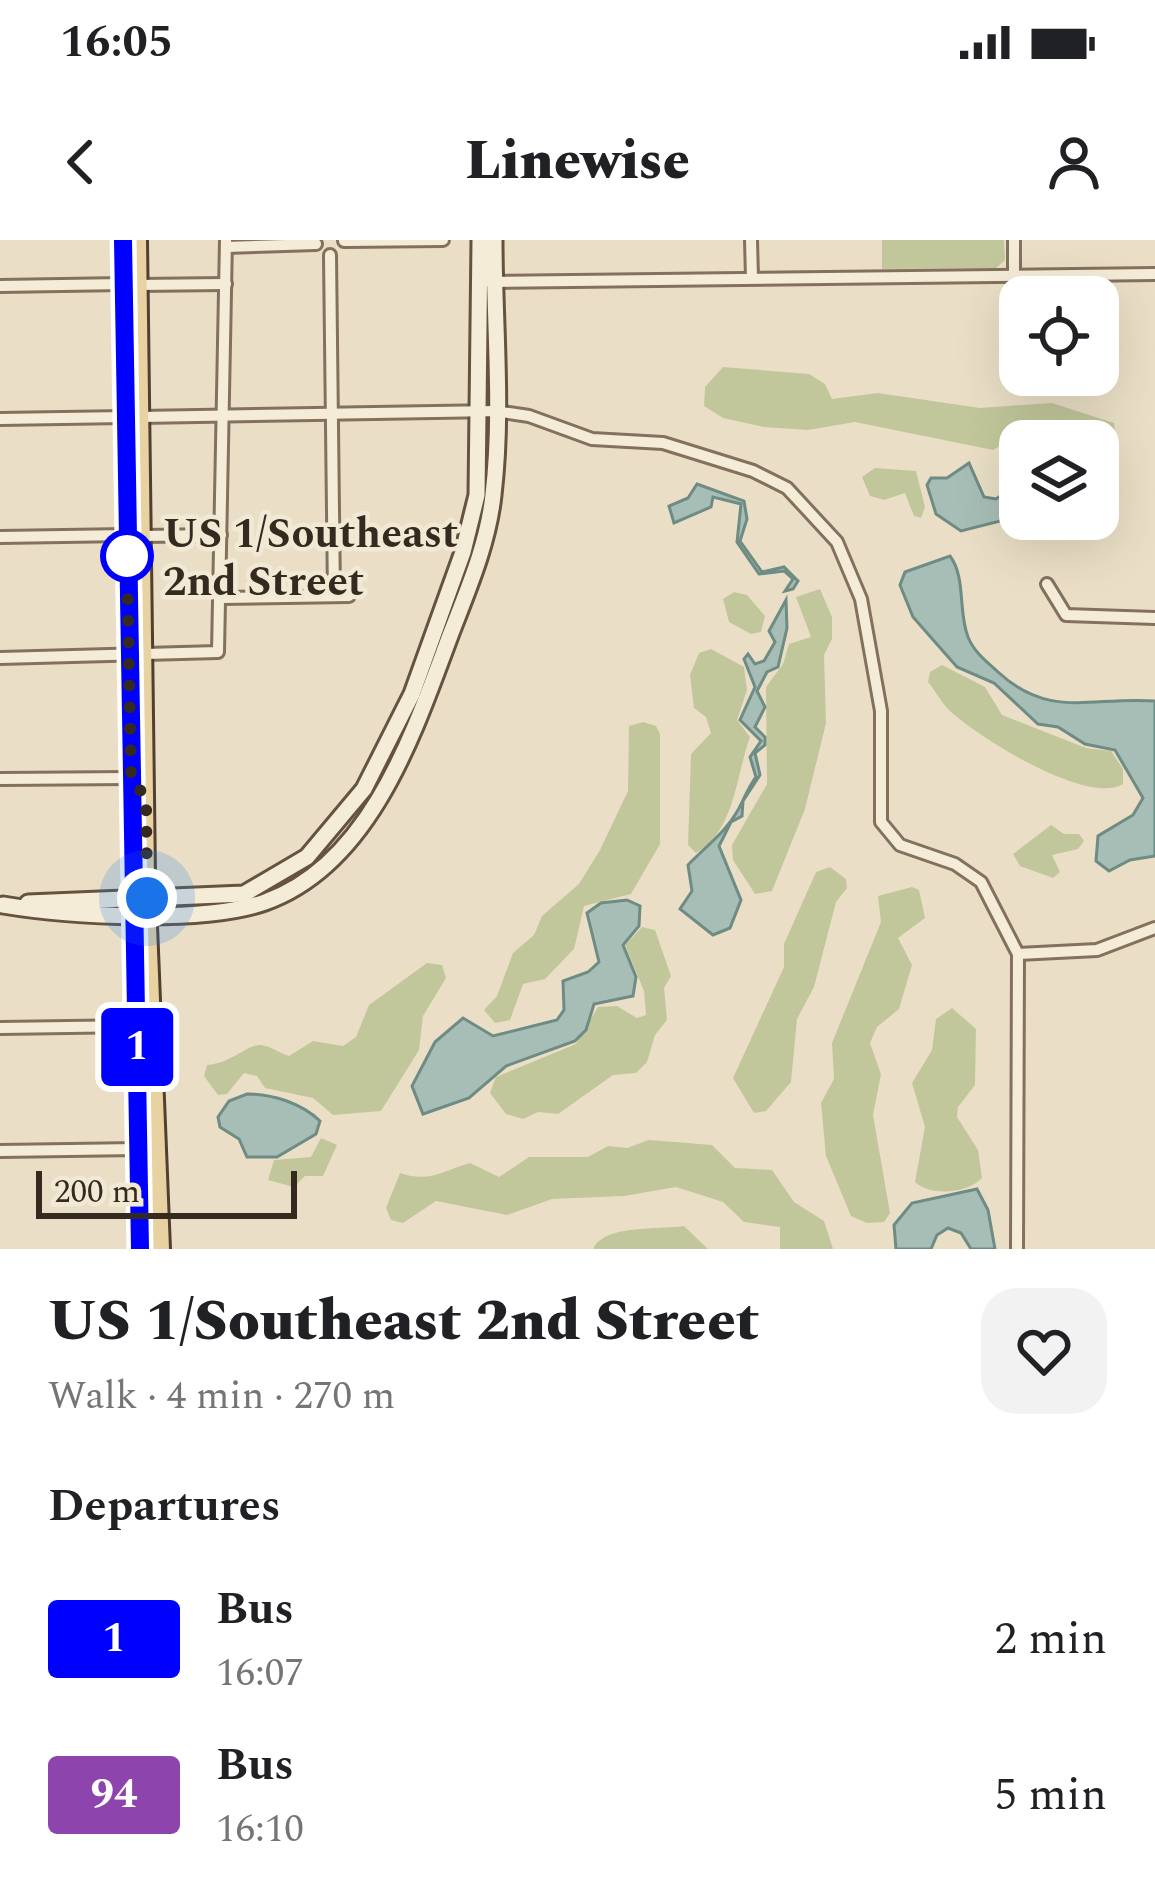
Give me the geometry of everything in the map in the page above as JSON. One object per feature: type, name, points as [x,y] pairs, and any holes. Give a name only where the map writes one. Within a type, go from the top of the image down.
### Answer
[{"type":"main road","points":[[123,240],[131,285],[136,657],[146,798],[136,1026],[140,1249]]},
{"type":"main road","points":[[134,535],[140,443],[125,390],[138,240]]},
{"type":"main road","points":[[2,905],[240,909],[268,901],[310,876],[354,832],[411,737],[469,587],[493,496],[487,282],[480,240]]},
{"type":"main road","points":[[487,282],[494,240]]},
{"type":"main road","points":[[136,657],[131,778],[160,1249]]},
{"type":"main road","points":[[131,778],[146,798]]},
{"type":"street","points":[[334,596],[330,255],[344,241],[443,240]]},
{"type":"street","points":[[751,240],[752,278]]},
{"type":"street","points":[[1014,240],[1014,275]]},
{"type":"street","points":[[0,658],[218,652],[226,244],[315,242],[330,255]]},
{"type":"street","points":[[487,282],[1155,274]]},
{"type":"street","points":[[0,286],[226,284]]},
{"type":"street","points":[[0,419],[488,411],[529,416],[592,439],[683,448],[753,471],[808,507],[847,560],[861,599],[883,728],[877,801],[881,822],[900,845],[955,864],[981,882],[1018,954],[1017,1249]]},
{"type":"street","points":[[0,536],[221,535]]},
{"type":"street","points":[[1047,584],[1066,615],[1155,618]]},
{"type":"street","points":[[222,598],[349,596]]},
{"type":"street","points":[[0,779],[131,778]]},
{"type":"street","points":[[1018,954],[1097,950],[1155,928]]},
{"type":"street","points":[[0,1028],[136,1026]]},
{"type":"street","points":[[0,1151],[138,1149]]},
{"type":"green space","points":[[882,240],[1004,240],[1005,260],[996,268],[882,269]]},
{"type":"green space","points":[[723,367],[809,374],[825,384],[832,399],[878,393],[980,408],[1052,403],[1105,420],[999,420],[999,447],[993,450],[855,422],[808,430],[764,427],[723,418],[704,406],[705,387]]},
{"type":"green space","points":[[875,468],[916,471],[925,507],[921,518],[914,516],[905,493],[884,500],[870,496],[862,477]]},
{"type":"green space","points":[[820,589],[832,617],[832,639],[824,655],[826,723],[805,809],[772,891],[755,894],[733,860],[732,845],[767,784],[766,687],[783,664],[789,644],[811,637],[796,597]]},
{"type":"green space","points":[[734,592],[747,595],[765,616],[761,632],[751,634],[729,622],[723,599]]},
{"type":"green space","points":[[711,649],[744,667],[747,690],[737,720],[750,737],[727,817],[696,853],[688,845],[691,754],[711,733],[706,717],[694,708],[690,675],[699,653]]},
{"type":"green space","points":[[942,665],[985,687],[1002,715],[1086,748],[1111,751],[1123,769],[1123,784],[1085,786],[1061,778],[984,737],[950,711],[928,682],[930,672]]},
{"type":"green space","points":[[643,722],[656,726],[660,734],[660,844],[631,894],[584,906],[574,949],[545,979],[523,984],[510,1020],[495,1023],[484,1010],[497,996],[513,953],[534,935],[542,916],[579,884],[600,850],[628,791],[629,726]]},
{"type":"green space","points":[[1051,825],[1064,834],[1079,834],[1084,841],[1078,849],[1052,855],[1060,872],[1053,878],[1020,866],[1013,854]]},
{"type":"green space","points":[[830,867],[846,879],[847,888],[836,902],[814,987],[797,1019],[791,1082],[766,1111],[754,1113],[733,1078],[784,967],[784,944],[816,872]]},
{"type":"green space","points":[[912,887],[919,890],[925,918],[898,938],[912,965],[899,1009],[877,1027],[870,1043],[881,1074],[873,1115],[890,1213],[884,1222],[867,1223],[851,1216],[826,1156],[821,1103],[834,1079],[832,1043],[881,922],[878,896]]},
{"type":"green space","points":[[642,927],[655,930],[671,976],[664,988],[667,1020],[655,1035],[647,1062],[636,1073],[613,1075],[558,1114],[538,1112],[523,1119],[506,1114],[490,1093],[496,1077],[576,1044],[598,1007],[617,1006],[637,1018],[646,1015],[644,991],[625,945]]},
{"type":"green space","points":[[427,963],[442,965],[446,978],[423,1016],[419,1050],[381,1111],[333,1115],[313,1098],[265,1088],[257,1076],[244,1073],[227,1094],[218,1095],[204,1076],[207,1065],[256,1045],[289,1056],[313,1041],[343,1046],[356,1037],[369,1005]]},
{"type":"green space","points":[[952,1008],[976,1029],[975,1085],[958,1107],[957,1117],[978,1150],[982,1178],[968,1187],[940,1191],[915,1182],[925,1127],[912,1083],[932,1050],[936,1019]]},
{"type":"green space","points":[[321,1138],[337,1145],[323,1176],[305,1176],[294,1187],[268,1180],[274,1160],[311,1157]]},
{"type":"green space","points":[[649,1140],[712,1145],[735,1168],[772,1170],[794,1202],[824,1221],[833,1249],[780,1249],[780,1227],[744,1222],[723,1202],[676,1187],[624,1196],[552,1199],[507,1215],[436,1201],[403,1223],[391,1220],[386,1208],[400,1173],[428,1176],[470,1163],[499,1177],[529,1157],[588,1157],[608,1146],[627,1148]]},
{"type":"green space","points":[[684,1226],[708,1249],[593,1249],[608,1235]]},
{"type":"water","points":[[969,463],[984,497],[999,497],[999,521],[961,531],[936,514],[927,485],[931,478],[947,478]]},
{"type":"water","points":[[697,484],[744,501],[747,519],[740,541],[762,572],[784,567],[798,581],[793,589],[785,591],[793,579],[784,571],[759,574],[737,542],[741,504],[713,497],[711,507],[674,523],[669,506],[688,498]]},
{"type":"water","points":[[950,556],[971,642],[1017,687],[1072,703],[1155,701],[1155,856],[1130,860],[1109,871],[1096,861],[1098,836],[1133,815],[1143,798],[1115,750],[1085,744],[1058,727],[1038,724],[994,683],[957,667],[913,617],[900,585],[905,572]]},
{"type":"water","points":[[786,600],[787,628],[778,667],[767,672],[757,691],[765,707],[755,727],[765,737],[765,745],[755,753],[760,775],[743,801],[742,816],[731,822],[719,846],[741,900],[730,928],[713,935],[680,909],[692,891],[688,865],[727,825],[756,777],[750,757],[761,741],[740,720],[755,687],[744,659],[748,654],[755,664],[764,661],[775,642],[769,631]]},
{"type":"water","points":[[627,900],[640,906],[639,926],[623,945],[636,977],[633,996],[594,1004],[586,1030],[575,1041],[506,1066],[469,1098],[423,1114],[412,1086],[435,1042],[463,1018],[493,1036],[557,1020],[564,1010],[563,981],[588,972],[599,962],[587,913],[601,903]]},
{"type":"water","points":[[247,1094],[277,1098],[304,1109],[320,1121],[316,1134],[277,1157],[247,1157],[239,1139],[220,1127],[218,1117],[229,1101]]},
{"type":"water","points":[[977,1189],[988,1210],[995,1249],[971,1249],[961,1233],[948,1228],[937,1235],[931,1249],[896,1249],[894,1225],[912,1203]]},
{"type":"bus line","name":"1","points":[[123,240],[140,1249]]},
{"type":"place","name":"US 1/Southeast 2nd Street","points":[[127,556]]},
{"type":"route","points":[[127,556],[131,778],[146,798],[147,898]]}]
